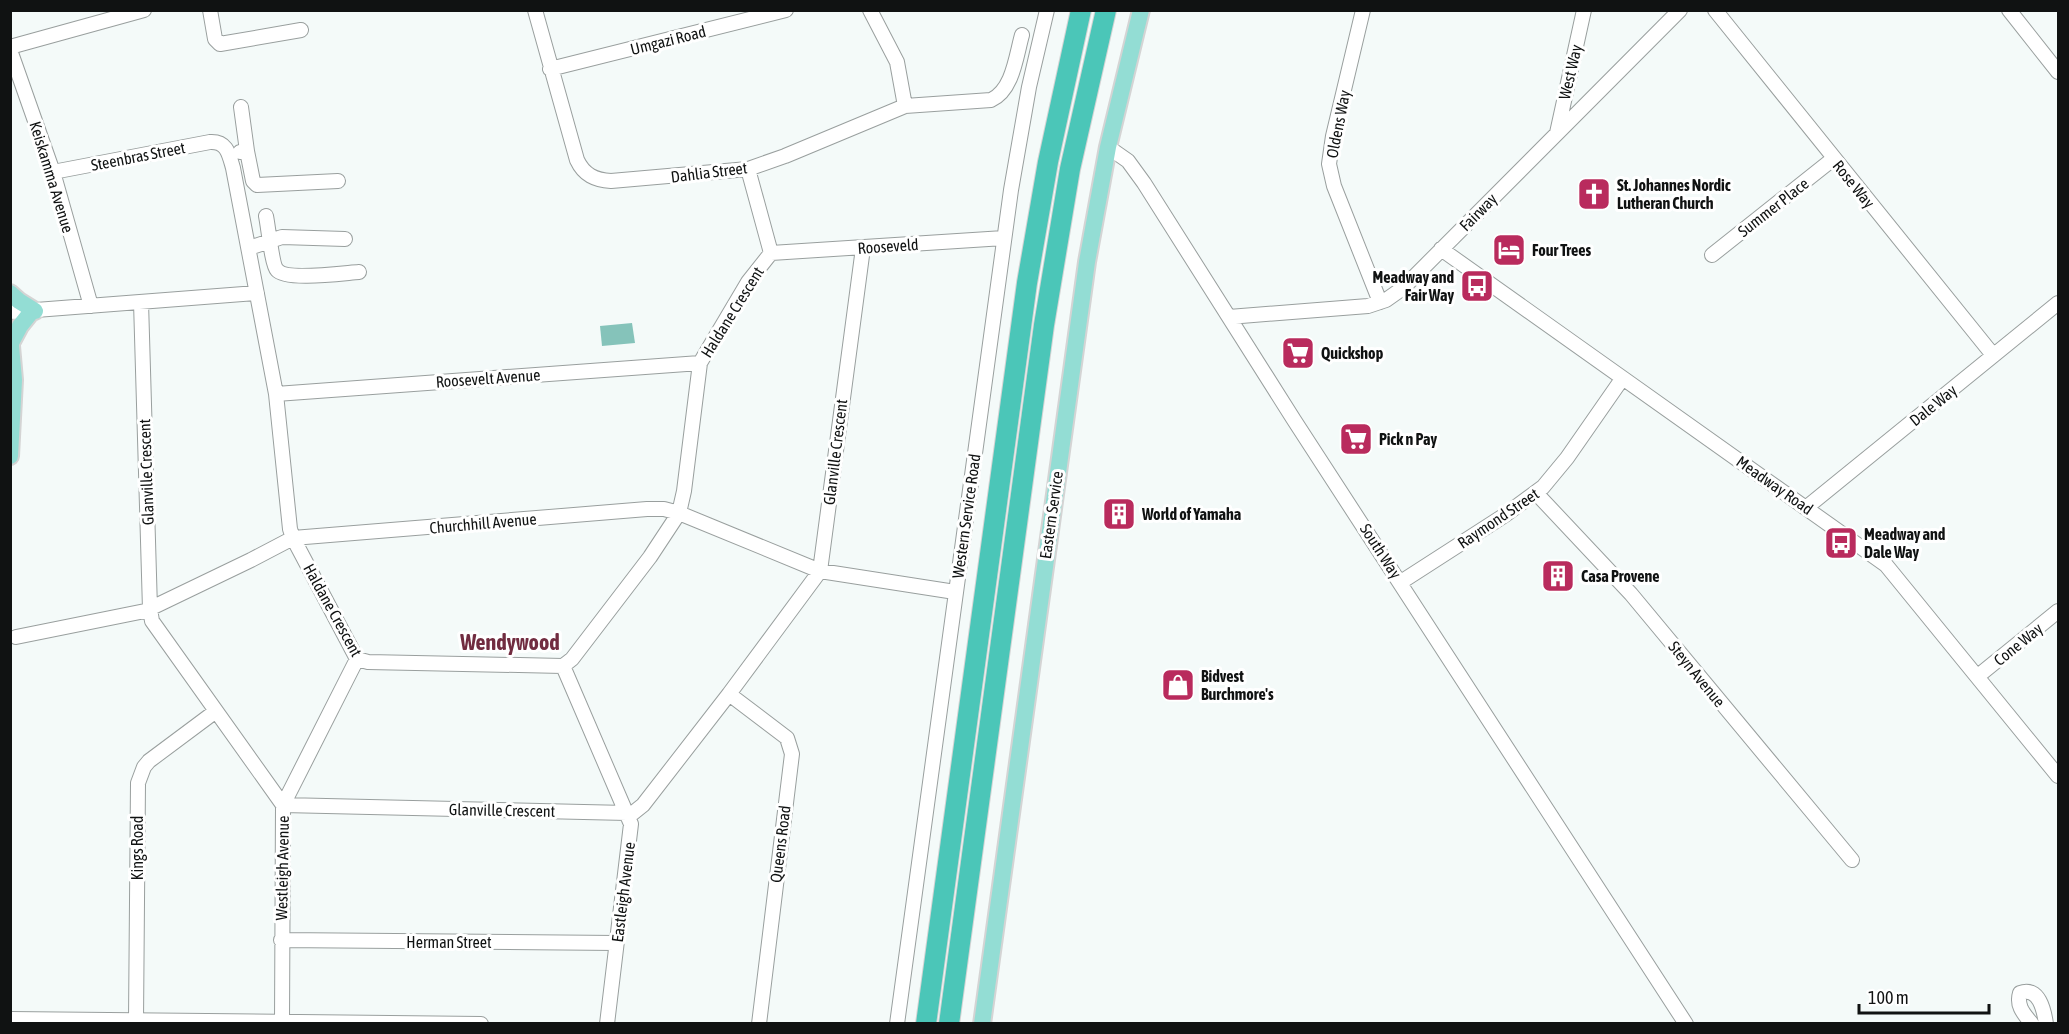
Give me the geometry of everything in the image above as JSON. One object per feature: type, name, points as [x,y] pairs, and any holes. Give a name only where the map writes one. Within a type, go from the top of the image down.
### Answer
[{"type":"highway","points":[[926,1023],[1027,283],[1048,162],[1081,10]]},
{"type":"highway","points":[[950,1023],[1053,266],[1076,138],[1106,10]]},
{"type":"main road","name":"Eastern Service","points":[[982,1023],[1087,262],[1108,147],[1141,10]]},
{"type":"main road","points":[[10,293],[33,311],[11,338],[14,380],[10,456]]},
{"type":"street","points":[[10,48],[144,10]]},
{"type":"street","points":[[210,10],[215,39],[220,44],[301,30]]},
{"type":"street","name":"Dahlia Street","points":[[535,10],[577,160],[586,173],[601,180],[621,181],[748,169],[905,106],[995,98],[1006,86],[1022,35]]},
{"type":"street","name":"Umgazi Road","points":[[550,69],[786,10]]},
{"type":"street","points":[[870,10],[897,62],[905,106]]},
{"type":"street","name":"Oldens Way","points":[[1363,10],[1333,136],[1329,164],[1334,186],[1380,302]]},
{"type":"street","name":"West Way","points":[[1557,133],[1584,10]]},
{"type":"street","name":"Fairway","points":[[1229,317],[1359,307],[1380,302],[1403,288],[1680,10]]},
{"type":"street","name":"Rose Way","points":[[1715,10],[1833,159],[1994,355]]},
{"type":"street","points":[[2009,10],[2058,72]]},
{"type":"street","name":"Western Service Road","points":[[897,1023],[1004,238],[1042,12]]},
{"type":"street","name":"Keiskamma Avenue","points":[[10,48],[53,172],[90,306]]},
{"type":"street","points":[[241,106],[247,151],[256,185],[339,181]]},
{"type":"street","name":"Steenbras Street","points":[[53,172],[210,142],[216,142],[226,149],[247,151]]},
{"type":"street","name":"South Way","points":[[1108,147],[1124,157],[1135,169],[1294,420],[1686,1023]]},
{"type":"street","name":"Haldane Crescent","points":[[226,149],[258,292],[276,394],[287,511],[292,538],[357,659],[368,662],[563,666],[572,659],[630,584],[679,513],[684,491],[700,363],[748,282],[771,253]]},
{"type":"street","name":"Summer Place","points":[[1712,255],[1833,159]]},
{"type":"street","points":[[748,169],[771,253]]},
{"type":"street","points":[[266,216],[277,270],[286,275],[359,272]]},
{"type":"street","points":[[249,248],[282,237],[345,239]]},
{"type":"street","name":"Rooseveld","points":[[771,253],[1004,238]]},
{"type":"street","name":"Glanville Crescent","points":[[141,302],[150,609],[153,624],[283,805],[627,813],[639,810],[643,805],[820,571],[863,248]]},
{"type":"street","name":"Meadway Road","points":[[1441,249],[1622,379],[1807,507],[1892,570],[2058,776]]},
{"type":"street","points":[[10,312],[258,292]]},
{"type":"street","name":"Dale Way","points":[[1807,507],[2058,303]]},
{"type":"street","name":"Roosevelt Avenue","points":[[276,394],[700,363]]},
{"type":"street","name":"Raymond Street","points":[[1401,582],[1536,493],[1552,478],[1622,379]]},
{"type":"street","name":"Steyn Avenue","points":[[1536,493],[1630,594],[1852,860]]},
{"type":"street","name":"Churchhill Avenue","points":[[16,637],[150,609],[251,561],[292,538],[647,509],[664,509],[679,513],[820,571],[955,592]]},
{"type":"street","name":"Cone Way","points":[[1978,676],[2058,611]]},
{"type":"street","name":"Westleigh Avenue","points":[[282,1022],[283,805],[357,659]]},
{"type":"street","name":"Eastleigh Avenue","points":[[563,666],[631,824],[607,1023]]},
{"type":"street","name":"Queens Road","points":[[729,694],[787,738],[792,754],[759,1023]]},
{"type":"street","name":"Kings Road","points":[[136,1020],[138,783],[149,761],[216,711]]},
{"type":"street","name":"Herman Street","points":[[281,940],[616,943]]},
{"type":"street","name":"South Way","points":[[1646,963],[1651,979],[1676,1023]]},
{"type":"street","points":[[2032,1023],[2022,1012],[2018,999],[2020,993],[2024,991],[2034,993],[2044,1012],[2046,1023]]},
{"type":"street","points":[[10,1019],[481,1023]]},
{"type":"shaded area","points":[[632,323],[635,343],[602,346],[600,326]]},
{"type":"place","name":"St. Johannes Nordic Lutheran Church","points":[[1594,194]]},
{"type":"place","name":"Four Trees","points":[[1509,250]]},
{"type":"place","name":"Meadway and Fair Way","points":[[1477,286]]},
{"type":"place","name":"Quickshop","points":[[1298,353]]},
{"type":"place","name":"Pick n Pay","points":[[1356,439]]},
{"type":"place","name":"World of Yamaha","points":[[1119,514]]},
{"type":"place","name":"Meadway and Dale Way","points":[[1841,543]]},
{"type":"place","name":"Casa Provene","points":[[1558,576]]},
{"type":"place","name":"Bidvest Burchmore's","points":[[1178,685]]},
{"type":"district","name":"Wendywood","points":[[510,642]]}]
